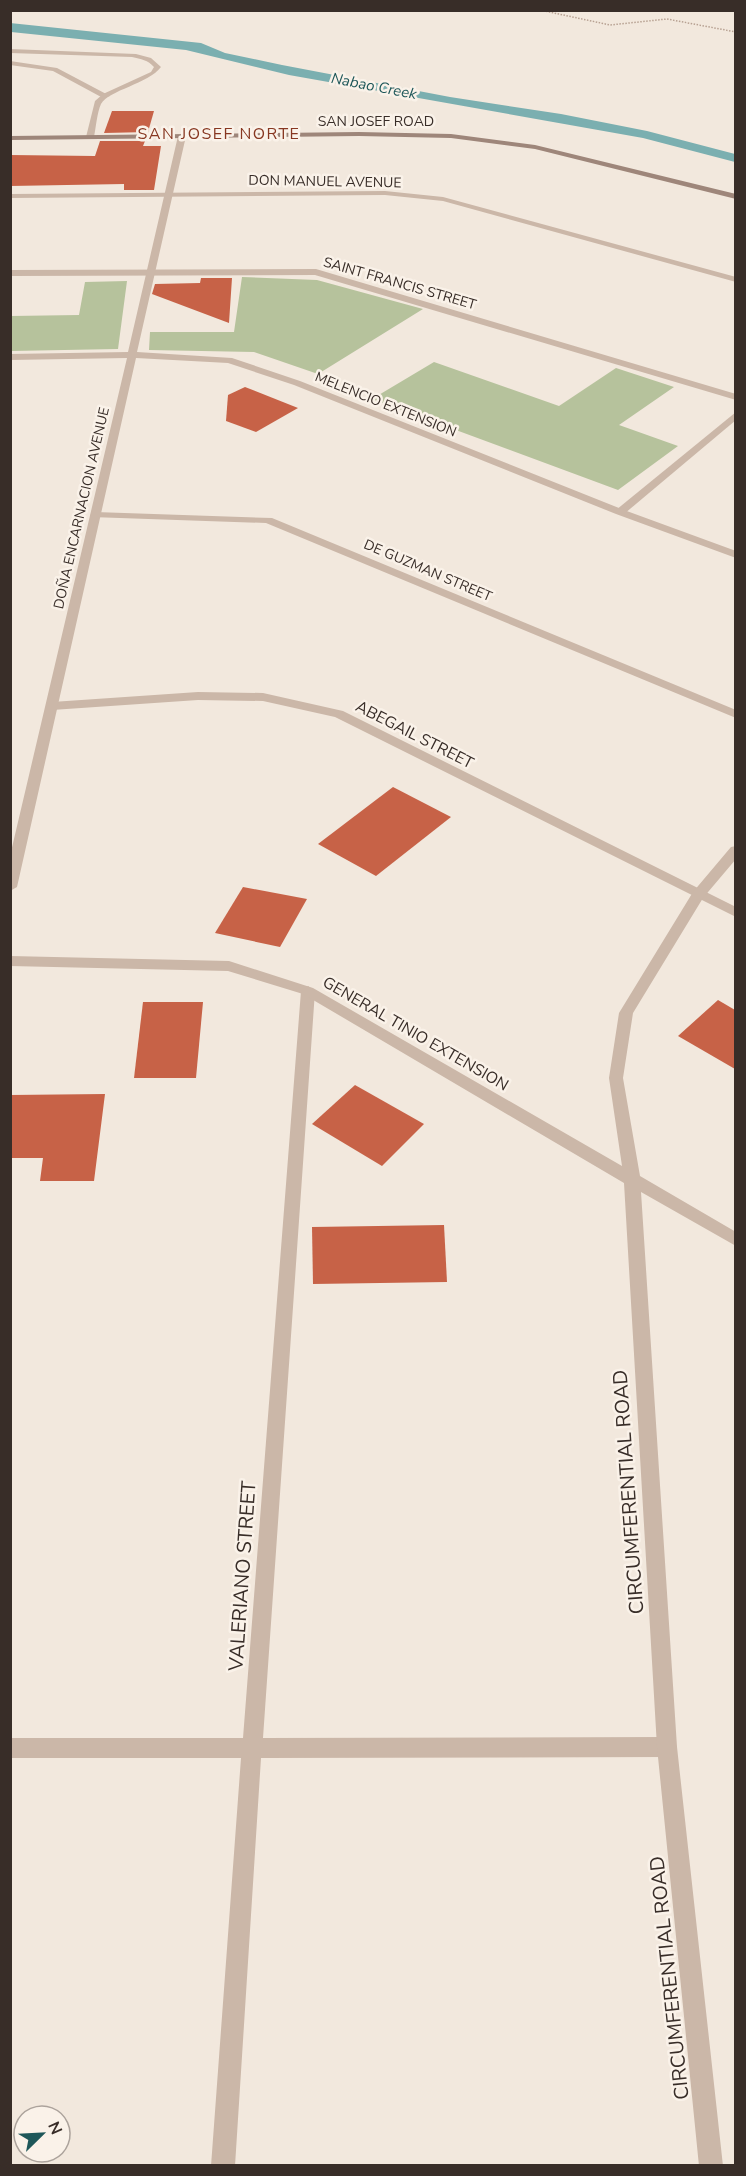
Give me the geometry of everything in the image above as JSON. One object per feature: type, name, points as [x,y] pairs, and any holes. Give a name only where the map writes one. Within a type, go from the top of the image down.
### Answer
[{"type":"main road","name":"SAN JOSEF ROAD","points":[[10,138],[359,134],[451,136],[535,147],[735,197]]},
{"type":"street","points":[[10,51],[128,55],[144,57],[154,62],[158,67],[153,73],[106,96],[95,111],[90,137]]},
{"type":"street","points":[[10,63],[55,69],[106,96]]},
{"type":"street","name":"DOÑA ENCARNACION AVENUE","points":[[10,887],[182,136]]},
{"type":"street","name":"DON MANUEL AVENUE","points":[[10,196],[385,193],[443,199],[735,280]]},
{"type":"street","name":"SAINT FRANCIS STREET","points":[[10,273],[316,272],[735,397]]},
{"type":"street","name":"MELENCIO EXTENSION","points":[[10,357],[132,355],[229,360],[297,383],[620,512],[735,555]]},
{"type":"street","points":[[620,512],[735,415]]},
{"type":"street","name":"DE GUZMAN STREET","points":[[95,515],[268,520],[735,715]]},
{"type":"street","name":"ABEGAIL STREET","points":[[52,706],[198,696],[263,697],[339,714],[735,913]]},
{"type":"street","name":"CIRCUMFERENTIAL ROAD","points":[[711,2166],[667,1747],[632,1178],[616,1078],[626,1013],[698,895],[735,850]]},
{"type":"street","name":"GENERAL TINIO EXTENSION","points":[[10,961],[230,966],[308,991],[735,1240]]},
{"type":"street","name":"VALERIANO STREET","points":[[223,2166],[308,991]]},
{"type":"street","points":[[10,1748],[667,1747]]},
{"type":"path","points":[[540,10],[610,25],[667,20],[735,32]]},
{"type":"green space","points":[[242,277],[317,280],[423,309],[318,374],[254,352],[149,350],[150,332],[234,332]]},
{"type":"green space","points":[[127,281],[118,349],[11,351],[11,316],[79,315],[85,282]]},
{"type":"green space","points":[[434,362],[559,406],[616,368],[674,387],[619,425],[678,446],[618,490],[372,399]]},
{"type":"water","name":"Nabao Creek","points":[[10,23],[201,43],[225,53],[282,65],[647,131],[735,154],[735,162],[643,138],[289,75],[186,50],[11,32]]},
{"type":"building","points":[[112,111],[154,111],[148,132],[104,133]]},
{"type":"building","points":[[100,141],[145,141],[143,146],[161,146],[154,190],[124,190],[124,184],[10,186],[10,155],[95,156]]},
{"type":"building","points":[[201,278],[232,278],[229,323],[152,294],[155,284],[200,283]]},
{"type":"building","points":[[245,387],[298,408],[256,432],[226,421],[228,395]]},
{"type":"building","points":[[393,787],[451,817],[376,876],[318,844]]},
{"type":"building","points":[[243,887],[307,899],[280,947],[215,933]]},
{"type":"building","points":[[718,1000],[735,1010],[735,1069],[678,1036]]},
{"type":"building","points":[[143,1002],[203,1002],[196,1078],[134,1078]]},
{"type":"building","points":[[355,1085],[424,1124],[382,1166],[312,1124]]},
{"type":"building","points":[[105,1094],[94,1181],[40,1181],[43,1158],[10,1158],[10,1095]]},
{"type":"building","points":[[444,1225],[447,1282],[313,1284],[312,1227]]},
{"type":"district","name":"SAN JOSEF NORTE","points":[[219,133]]}]
